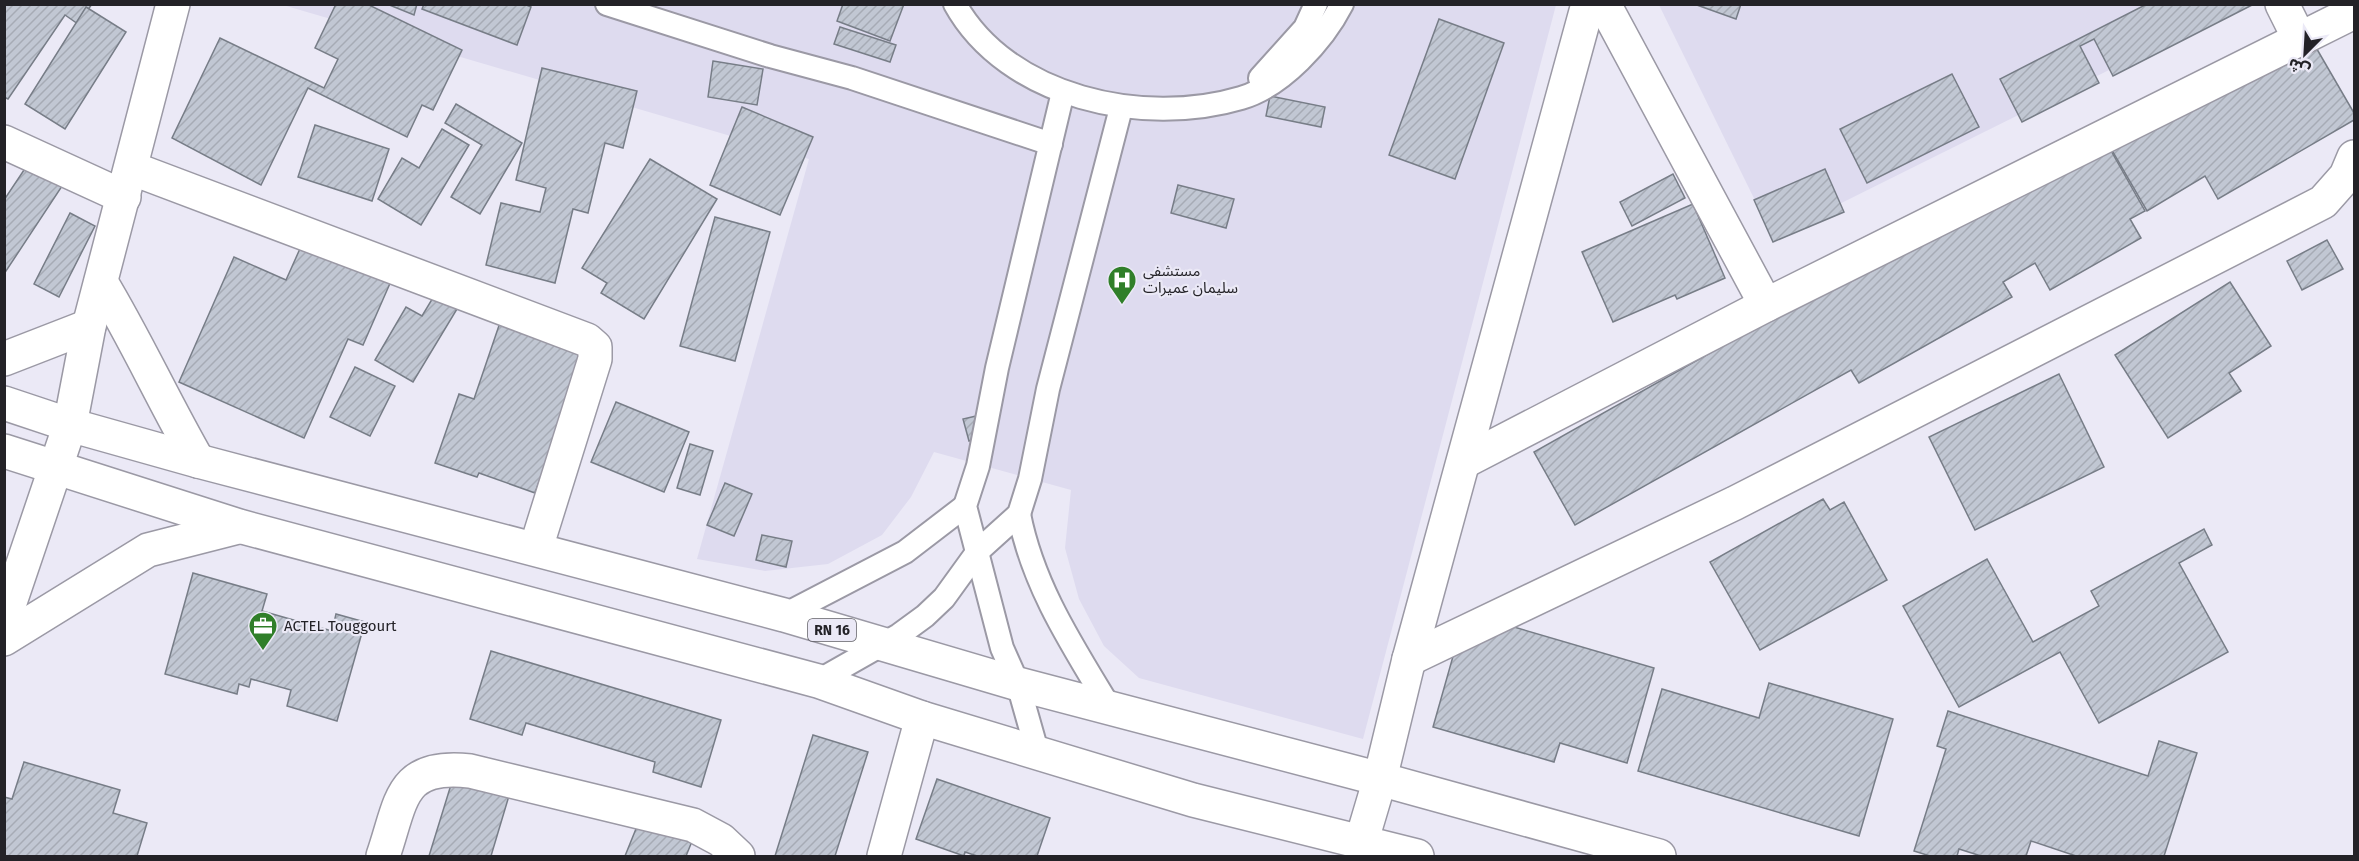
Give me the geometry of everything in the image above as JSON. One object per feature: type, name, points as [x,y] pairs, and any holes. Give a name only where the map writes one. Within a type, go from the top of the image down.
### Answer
[{"type":"street","points":[[4,620],[57,470],[70,425],[89,326],[173,4]]},
{"type":"street","points":[[1360,843],[1380,778],[1409,659],[1588,4]]},
{"type":"street","points":[[1604,4],[1766,305]]},
{"type":"street","points":[[2282,4],[2299,38]]},
{"type":"street","points":[[1465,460],[1766,305],[2355,12]]},
{"type":"street","points":[[4,142],[128,182],[587,340],[595,347],[595,359],[536,548]]},
{"type":"street","points":[[1409,659],[1735,503],[2323,202],[2346,176],[2355,157]]},
{"type":"street","points":[[101,282],[132,333],[165,404],[198,461]]},
{"type":"street","points":[[4,359],[89,326]]},
{"type":"street","name":"RN 16","points":[[4,403],[70,425],[198,461],[784,615],[1018,684],[1380,778],[1659,856]]},
{"type":"street","points":[[4,451],[57,470],[239,526],[818,681],[922,718],[1193,800],[1417,856]]},
{"type":"street","points":[[4,639],[148,550],[239,526]]},
{"type":"street","points":[[884,856],[922,718]]},
{"type":"street","points":[[383,856],[404,794],[413,781],[425,773],[449,769],[470,771],[693,825],[722,840],[738,856]]},
{"type":"lane","points":[[607,4],[770,57],[852,78],[1051,144]]},
{"type":"lane","points":[[1243,98],[1305,28],[1316,4]]},
{"type":"lane","points":[[960,10],[997,55],[1063,92],[1121,108],[1189,109],[1243,98],[1276,79],[1309,53],[1342,4]]},
{"type":"lane","points":[[1037,751],[1018,684],[1002,648],[965,506],[978,466],[997,368],[1063,92]]},
{"type":"lane","points":[[1110,708],[1042,589],[1026,550],[1019,514],[1030,479],[1048,389],[1121,108]]},
{"type":"lane","points":[[784,615],[905,552],[965,506]]},
{"type":"lane","points":[[818,681],[910,627],[944,598],[978,551],[1019,514]]},
{"type":"shaded area","name":"مستشفى سليمان عميرات","points":[[283,5],[1556,5],[1363,739],[1139,678],[1104,646],[1079,599],[1065,548],[1071,490],[934,452],[911,497],[882,535],[828,564],[765,571],[697,559],[809,159]]},
{"type":"shaded area","points":[[1659,5],[2240,5],[1773,237]]},
{"type":"building","points":[[4,4],[92,4],[78,24],[65,15],[8,99],[4,97]]},
{"type":"building","points":[[336,4],[367,4],[462,50],[433,110],[422,105],[407,137],[308,88],[261,185],[172,138],[220,38],[324,88],[338,59],[315,48]]},
{"type":"building","points":[[387,4],[417,4],[414,15]]},
{"type":"building","points":[[424,4],[524,4],[531,7],[517,45],[422,9]]},
{"type":"building","points":[[843,4],[904,4],[890,41],[837,21]]},
{"type":"building","points":[[1694,4],[1741,4],[1736,19]]},
{"type":"building","points":[[2147,4],[2254,4],[2113,76],[2094,39],[2080,46],[2099,83],[2022,122],[2000,79]]},
{"type":"building","points":[[86,7],[126,32],[65,129],[25,104]]},
{"type":"building","points":[[1439,19],[1504,43],[1455,179],[1389,155]]},
{"type":"building","points":[[840,27],[896,45],[890,62],[834,44]]},
{"type":"building","points":[[2307,32],[2354,113],[2354,120],[2218,199],[2205,176],[2147,211],[2110,147]]},
{"type":"building","points":[[713,61],[763,69],[757,105],[708,97]]},
{"type":"building","points":[[542,68],[637,91],[623,148],[605,143],[588,213],[573,209],[555,283],[486,265],[501,203],[540,212],[546,188],[516,180]]},
{"type":"building","points":[[1952,74],[1979,127],[1867,183],[1840,129]]},
{"type":"building","points":[[1270,96],[1325,107],[1321,127],[1266,116]]},
{"type":"building","points":[[456,104],[522,143],[480,214],[451,197],[482,145],[445,123]]},
{"type":"building","points":[[742,107],[813,137],[780,215],[710,185]]},
{"type":"building","points":[[315,125],[389,149],[372,201],[298,177]]},
{"type":"building","points":[[442,129],[469,145],[421,225],[378,199],[402,158],[419,168]]},
{"type":"building","points":[[2101,133],[2145,211],[2130,219],[2141,238],[2050,290],[2035,263],[2003,282],[2012,297],[1859,383],[1851,370],[1575,525],[1534,452]]},
{"type":"building","points":[[36,152],[70,174],[4,274],[4,200]]},
{"type":"building","points":[[650,159],[717,199],[644,319],[601,293],[607,283],[582,268]]},
{"type":"building","points":[[1825,169],[1844,212],[1773,242],[1754,200]]},
{"type":"building","points":[[1673,174],[1685,198],[1632,226],[1620,202]]},
{"type":"building","points":[[1178,185],[1234,199],[1226,228],[1171,213]]},
{"type":"building","points":[[1693,204],[1725,278],[1677,299],[1675,295],[1613,322],[1582,252]]},
{"type":"building","points":[[70,213],[95,226],[59,297],[34,284]]},
{"type":"building","points":[[715,217],[770,232],[735,361],[680,346]]},
{"type":"building","points":[[307,233],[395,272],[363,345],[348,339],[304,438],[179,382],[234,257],[286,280]]},
{"type":"building","points":[[2327,240],[2343,269],[2302,290],[2287,261]]},
{"type":"building","points":[[2230,282],[2271,346],[2229,373],[2241,391],[2168,438],[2115,355]]},
{"type":"building","points":[[437,291],[460,304],[413,382],[375,360],[406,307],[422,316]]},
{"type":"building","points":[[507,302],[593,333],[535,493],[479,473],[477,477],[435,463],[459,394],[474,399]]},
{"type":"building","points":[[355,367],[395,386],[370,436],[330,417]]},
{"type":"building","points":[[2059,374],[2104,467],[1975,530],[1929,437]]},
{"type":"building","points":[[616,402],[689,432],[664,492],[591,462]]},
{"type":"building","points":[[985,414],[991,435],[969,441],[963,419]]},
{"type":"building","points":[[690,444],[713,451],[700,495],[677,488]]},
{"type":"building","points":[[725,483],[752,494],[734,536],[707,525]]},
{"type":"building","points":[[1823,499],[1830,510],[1844,502],[1887,580],[1760,650],[1710,562]]},
{"type":"building","points":[[2204,529],[2212,545],[2179,563],[2228,652],[2099,723],[2060,652],[1959,707],[1903,606],[1987,559],[2033,642],[2099,606],[2091,591]]},
{"type":"building","points":[[762,535],[792,541],[786,567],[756,560]]},
{"type":"building","name":"ACTEL Touggourt","points":[[193,573],[267,594],[262,611],[332,631],[336,614],[365,622],[337,721],[287,706],[291,690],[251,679],[249,687],[239,684],[237,694],[165,674]]},
{"type":"building","points":[[1463,621],[1497,622],[1654,668],[1627,763],[1560,743],[1554,762],[1433,727]]},
{"type":"building","points":[[491,651],[721,720],[701,787],[653,772],[655,762],[526,723],[522,735],[470,719]]},
{"type":"building","points":[[1769,683],[1893,719],[1859,836],[1638,771],[1662,689],[1759,718]]},
{"type":"building","points":[[1948,711],[2148,776],[2159,741],[2197,753],[2164,856],[2076,856],[2031,841],[2026,856],[1981,856],[1959,849],[1957,856],[1930,856],[1914,851],[1946,749],[1937,746]]},
{"type":"building","points":[[813,735],[868,752],[835,856],[775,856]]},
{"type":"building","points":[[24,762],[120,790],[113,813],[147,823],[137,856],[4,856],[4,797],[12,799]]},
{"type":"building","points":[[458,762],[514,779],[491,856],[429,856]]},
{"type":"building","points":[[937,779],[1050,818],[1037,856],[977,856],[965,852],[964,856],[916,839]]},
{"type":"building","points":[[642,814],[695,834],[686,856],[625,856]]},
{"type":"place","name":"مستشفى سليمان عميرات","points":[[1122,306]]},
{"type":"place","name":"ACTEL Touggourt","points":[[263,652]]}]
